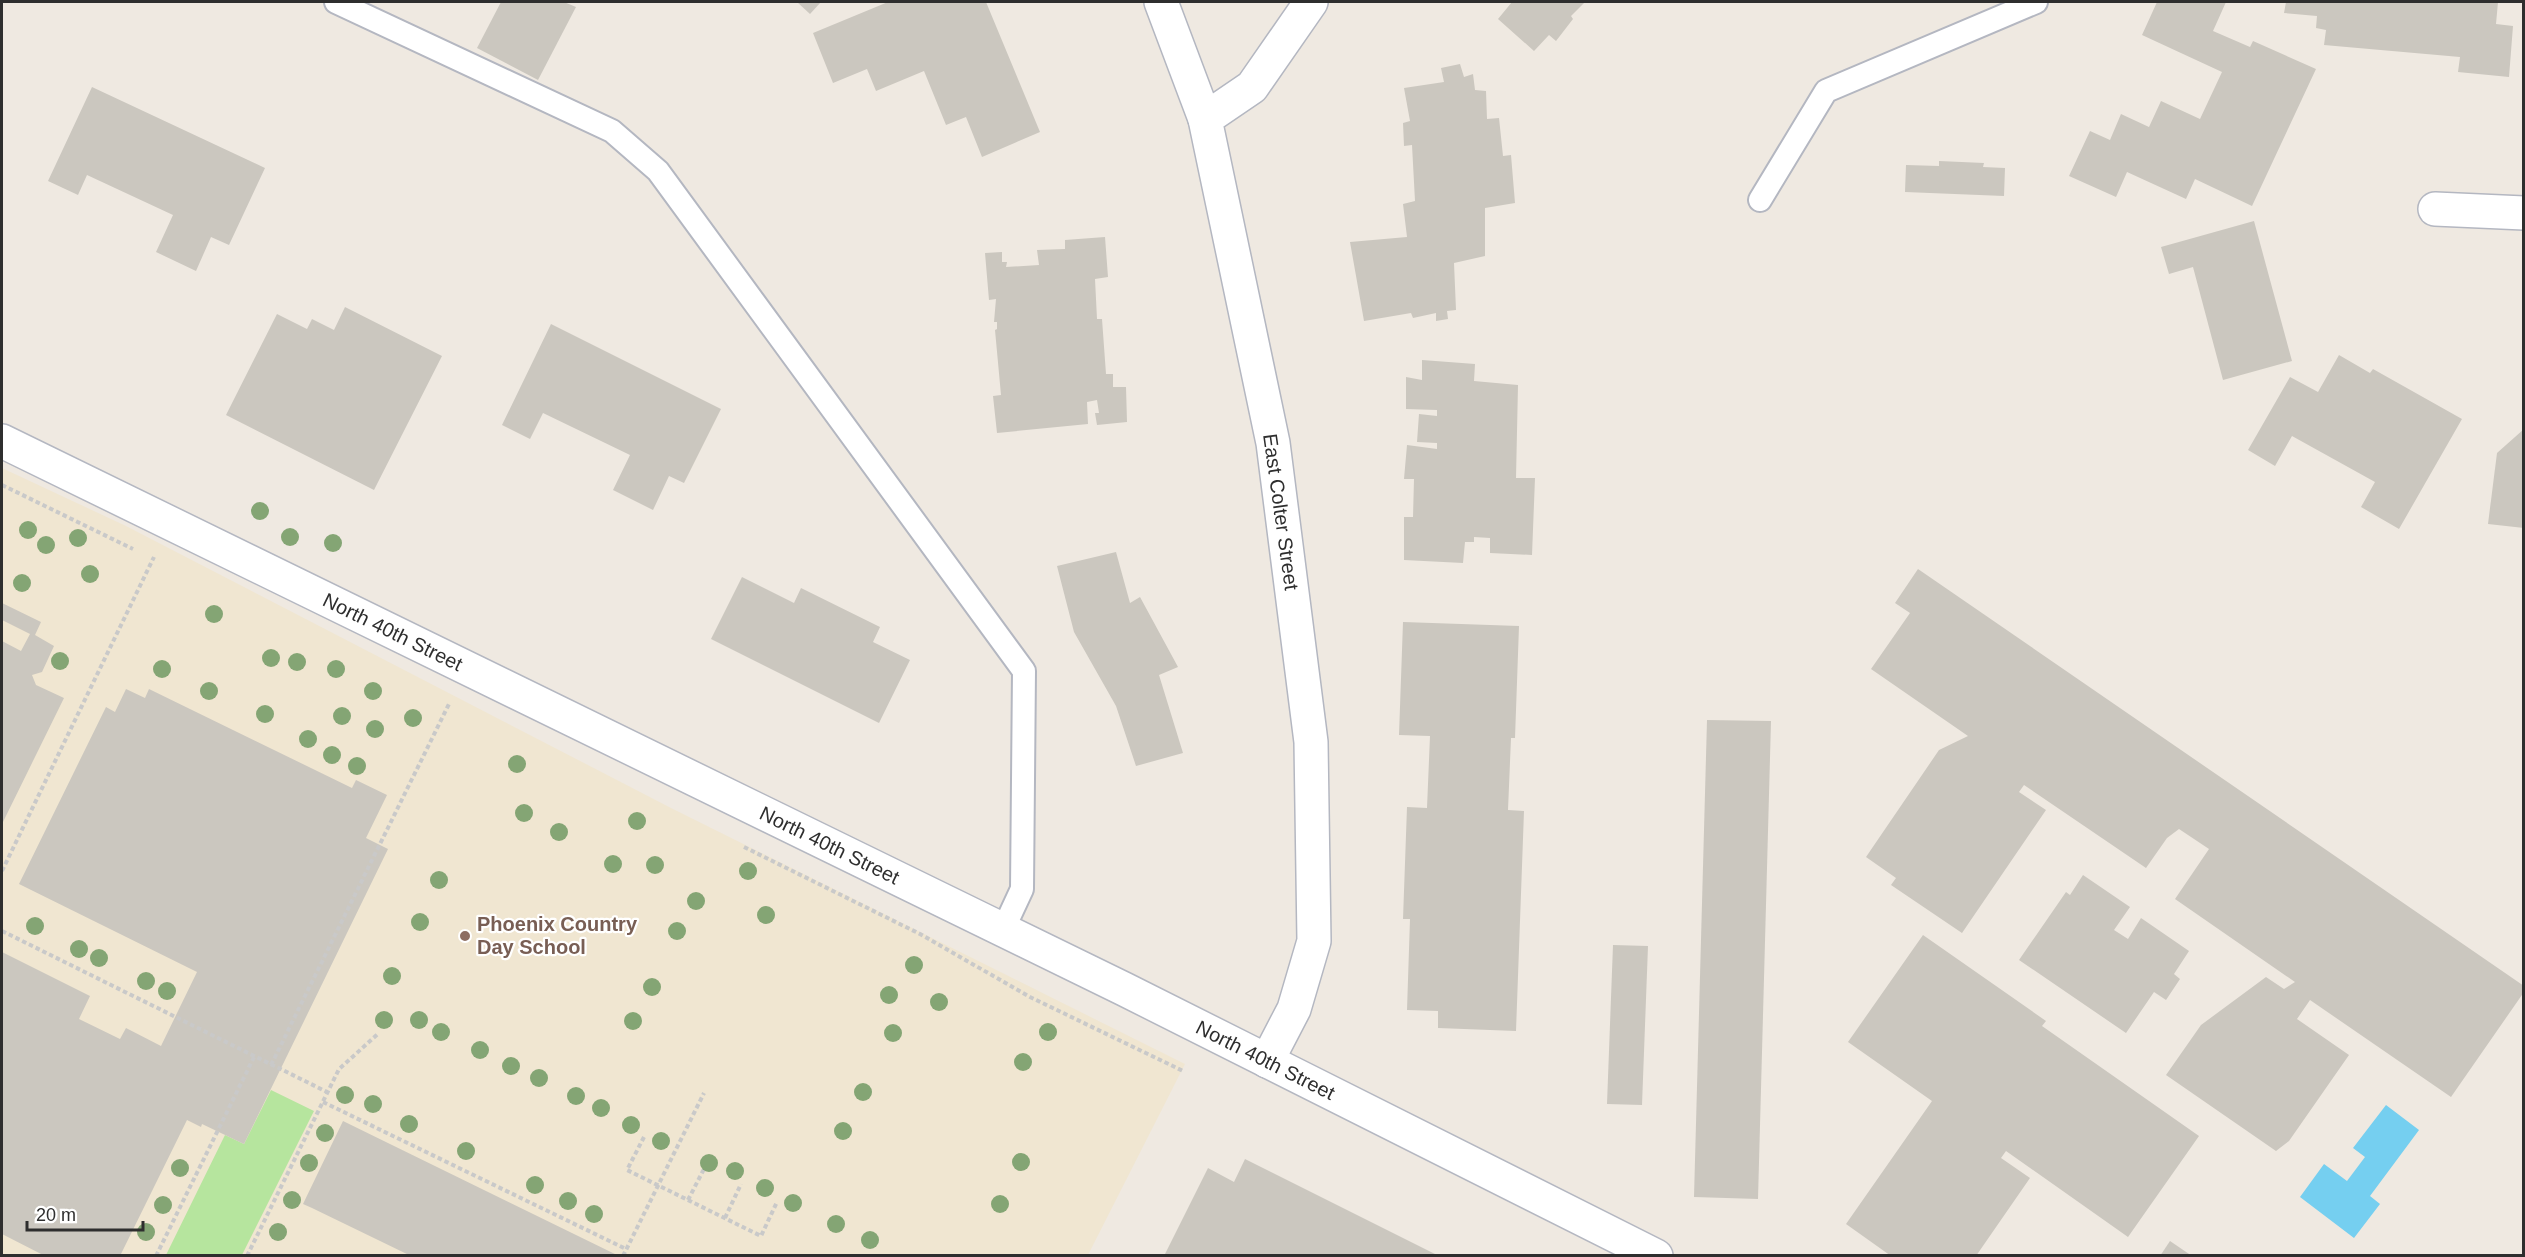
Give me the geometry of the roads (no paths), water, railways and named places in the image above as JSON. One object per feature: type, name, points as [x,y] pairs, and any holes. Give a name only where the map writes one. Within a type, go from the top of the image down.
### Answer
[{"type":"main road","name":"East Colter Street","points":[[1161,2],[1205,118],[1273,443],[1311,742],[1314,941],[1294,1009],[1267,1061]]},
{"type":"main road","points":[[1205,118],[1252,87],[1311,2]]},
{"type":"main road","points":[[2435,209],[2523,213]]},
{"type":"main road","name":"North 40th Street","points":[[2,441],[1003,930],[1656,1256]]},
{"type":"lane","points":[[336,2],[612,131],[658,171],[1024,671],[1023,889],[1003,930]]},
{"type":"lane","points":[[1760,200],[1826,91],[2036,2]]},
{"type":"water","points":[[2386,1105],[2419,1130],[2370,1196],[2380,1204],[2354,1238],[2300,1197],[2324,1164],[2347,1181],[2365,1157],[2353,1148]]},
{"type":"place","name":"Phoenix Country Day School","points":[[465,936]]}]
